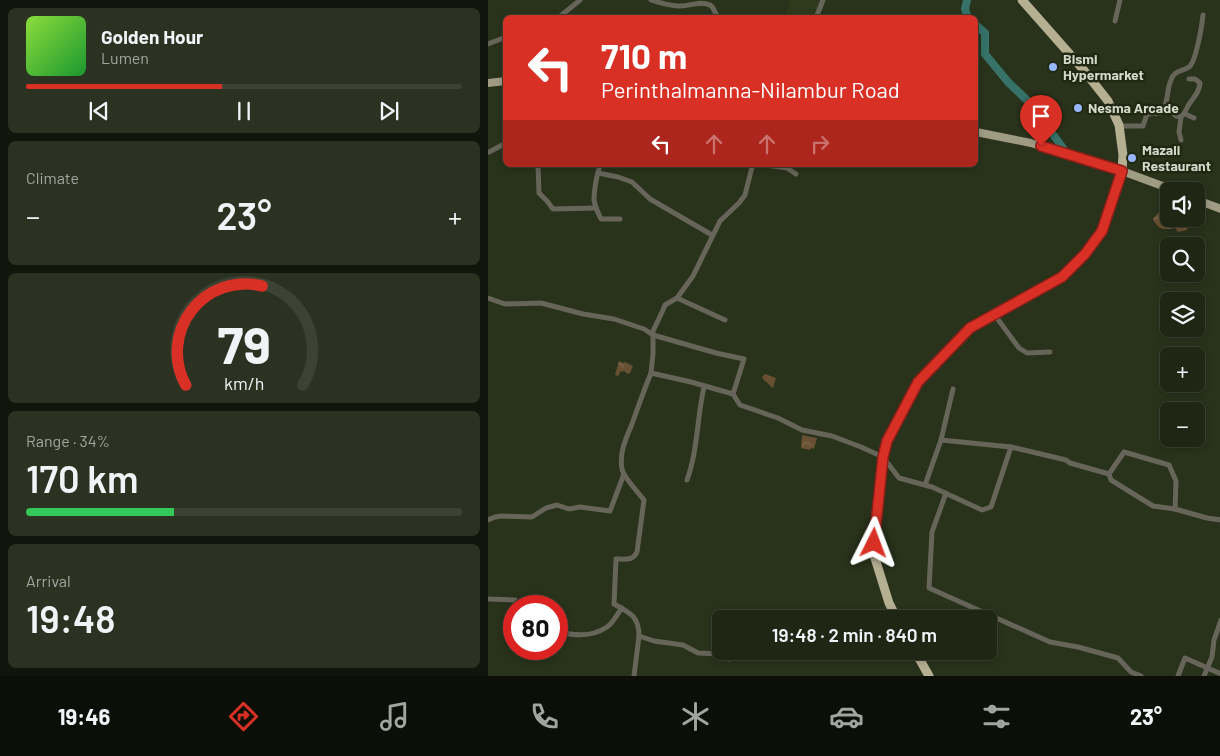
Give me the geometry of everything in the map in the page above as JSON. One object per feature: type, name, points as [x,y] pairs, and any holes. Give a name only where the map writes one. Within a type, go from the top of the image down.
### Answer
[{"type":"highway","points":[[892,610],[874,555],[874,532],[883,457],[887,441],[918,382],[970,328],[1062,277],[1085,254],[1102,231],[1122,171],[1119,126],[1114,112],[1101,92],[1022,0]]},
{"type":"highway","points":[[920,660],[930,676]]},
{"type":"main road","points":[[488,83],[503,81]]},
{"type":"main road","points":[[978,132],[1031,143],[1122,171],[1160,185]]},
{"type":"main road","points":[[1205,203],[1220,209]]},
{"type":"street","points":[[562,15],[580,0]]},
{"type":"street","points":[[652,0],[668,2],[679,7],[690,4],[709,5],[712,7],[715,15]]},
{"type":"street","points":[[817,15],[823,0]]},
{"type":"street","points":[[1115,21],[1120,0]]},
{"type":"street","points":[[1119,126],[1143,126],[1147,114],[1161,113],[1165,109],[1171,79],[1176,72],[1189,67],[1195,59],[1203,15]]},
{"type":"street","points":[[488,44],[503,38]]},
{"type":"street","points":[[1181,140],[1179,132],[1183,115],[1197,95],[1200,83],[1195,79],[1189,79]]},
{"type":"street","points":[[1165,109],[1169,109],[1176,116],[1183,115],[1194,118]]},
{"type":"street","points":[[490,152],[503,145]]},
{"type":"street","points":[[538,167],[539,193],[553,209],[596,208]]},
{"type":"street","points":[[600,167],[594,194],[596,208],[601,218],[620,219]]},
{"type":"street","points":[[634,676],[639,636],[636,620],[632,614],[614,604],[616,559],[632,559],[637,552],[644,500],[624,474],[622,468],[625,439],[651,373],[653,331],[665,305],[677,298],[699,266],[712,234],[720,221],[745,195],[752,167]]},
{"type":"street","points":[[780,167],[788,168],[796,174]]},
{"type":"street","points":[[598,173],[632,182],[650,199],[712,234]]},
{"type":"street","points":[[488,298],[505,304],[541,303],[583,314],[614,319],[644,329],[653,335],[744,359],[733,394]]},
{"type":"street","points":[[677,298],[725,320]]},
{"type":"street","points":[[994,314],[1019,348],[1027,353],[1050,352]]},
{"type":"street","points":[[651,373],[733,394],[740,404],[778,418],[802,430],[832,436],[883,457],[899,478],[946,493],[982,510],[991,507],[1011,447]]},
{"type":"street","points":[[687,480],[704,386]]},
{"type":"street","points":[[925,485],[941,440],[953,390]]},
{"type":"street","points":[[941,440],[1011,447],[1066,460],[1070,463],[1109,474]]},
{"type":"street","points":[[1109,474],[1124,452],[1169,465],[1176,481],[1175,509]]},
{"type":"street","points":[[488,520],[502,516],[532,517],[557,505],[568,508],[580,507],[610,511],[624,474]]},
{"type":"street","points":[[1109,474],[1111,480],[1153,506],[1175,509],[1220,520]]},
{"type":"street","points":[[946,493],[932,532],[928,588],[1050,642],[1078,647],[1118,658],[1131,672],[1141,676]]},
{"type":"street","points":[[488,600],[503,600]]},
{"type":"street","points":[[568,634],[578,636],[608,627],[622,608]]},
{"type":"street","points":[[1204,676],[1212,657],[1220,620]]},
{"type":"street","points":[[639,636],[654,641],[684,645],[698,653],[712,654]]},
{"type":"street","points":[[1178,676],[1186,658],[1220,674]]},
{"type":"shaded area","points":[[790,0],[822,0],[817,14],[786,15]]},
{"type":"green space","points":[[1160,211],[1160,227],[1187,227],[1187,230],[1178,232],[1175,228],[1165,229],[1159,227],[1153,219]]},
{"type":"green space","points":[[619,361],[633,366],[630,373],[628,374],[624,371],[620,372],[618,376],[615,375]]},
{"type":"green space","points":[[765,374],[776,378],[773,388],[763,379],[762,377]]},
{"type":"green space","points":[[802,435],[817,438],[814,449],[801,448]]},
{"type":"waterway","points":[[967,0],[965,9],[967,15]]},
{"type":"waterway","points":[[978,27],[985,33],[985,54],[1008,82],[1030,103],[1063,148]]},
{"type":"place","name":"Bismi Hypermarket","points":[[1053,67]]},
{"type":"place","name":"Nesma Arcade","points":[[1078,108]]},
{"type":"place","name":"Mazali Restaurant","points":[[1132,158]]},
{"type":"route","points":[[874,543],[883,457],[887,441],[918,382],[970,328],[1062,277],[1085,254],[1102,231],[1122,171],[1041,146]]}]
